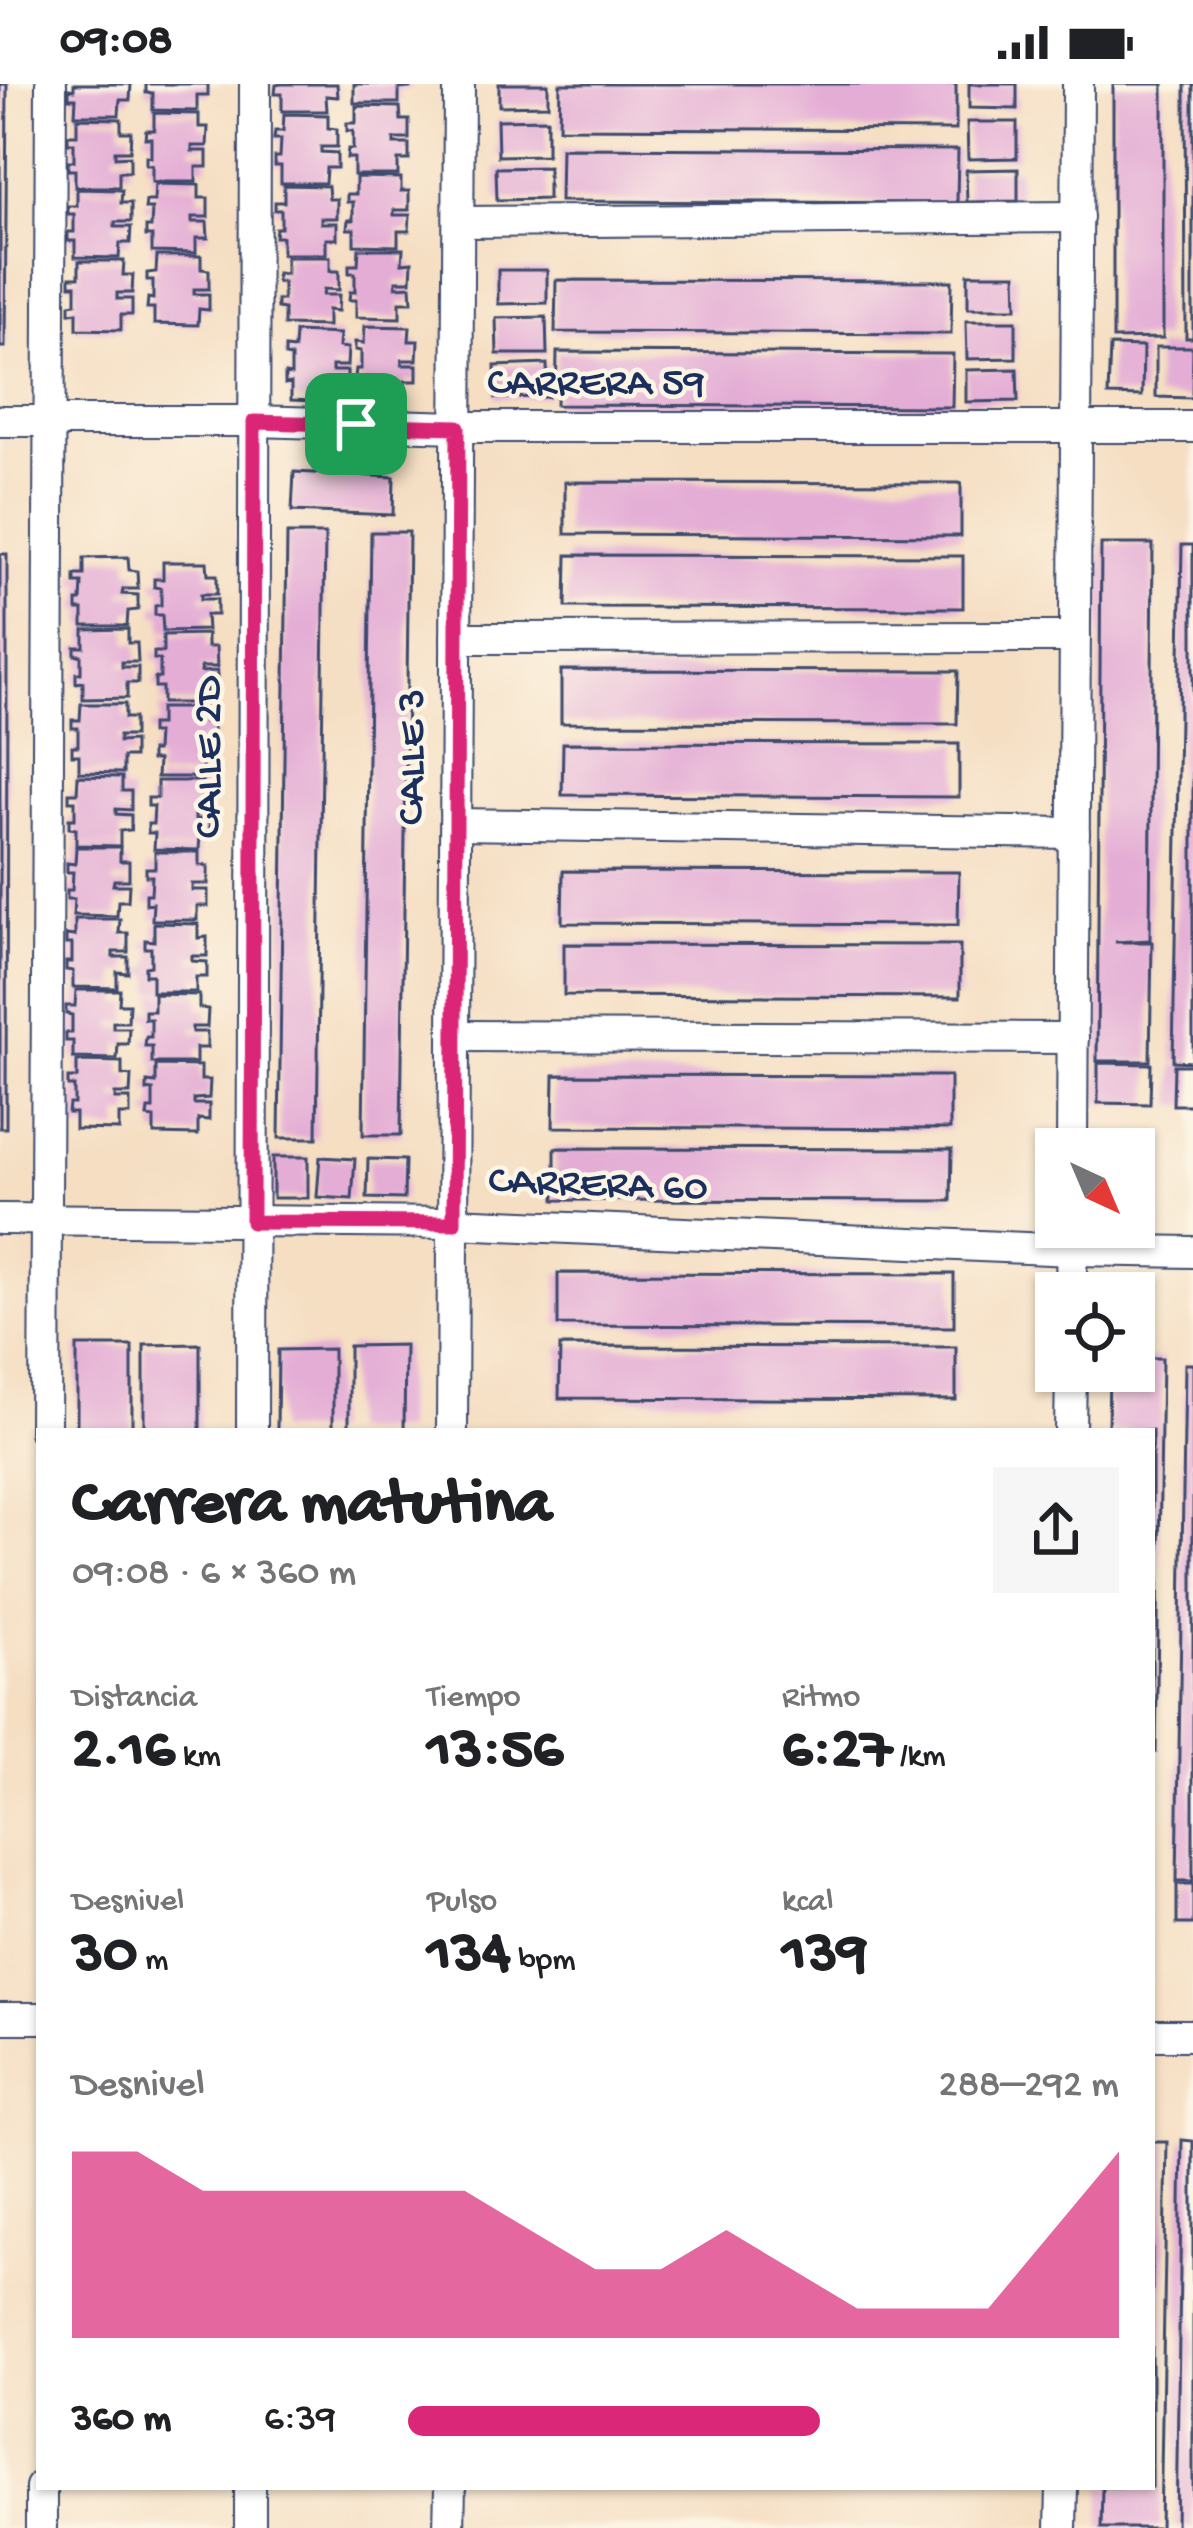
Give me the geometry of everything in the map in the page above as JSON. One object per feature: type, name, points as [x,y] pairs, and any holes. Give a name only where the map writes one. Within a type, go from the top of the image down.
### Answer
[{"type":"street","points":[[45,1428],[50,84]]},
{"type":"street","name":"CALLE 2D","points":[[252,1428],[255,84]]},
{"type":"street","name":"CALLE 3","points":[[452,1428],[459,84]]},
{"type":"street","points":[[1072,1128],[1078,84]]},
{"type":"street","points":[[459,222],[1078,217]]},
{"type":"street","name":"CARRERA 59","points":[[0,421],[458,427],[1193,427]]},
{"type":"street","points":[[456,638],[1075,637]]},
{"type":"street","points":[[456,824],[1074,833]]},
{"type":"street","points":[[455,1036],[1073,1038]]},
{"type":"street","name":"CARRERA 60","points":[[0,1219],[454,1223],[1035,1237]]},
{"type":"street","name":"CARRERA 60","points":[[1155,1248],[1193,1252]]},
{"type":"street","points":[[1070,1428],[1071,1392]]},
{"type":"street","points":[[0,2018],[36,2018]]},
{"type":"street","points":[[1155,2036],[1193,2035]]},
{"type":"street","points":[[41,2490],[41,2528]]},
{"type":"street","points":[[250,2490],[250,2528]]},
{"type":"street","points":[[449,2528],[450,2490]]},
{"type":"street","points":[[1061,2528],[1062,2490]]},
{"type":"building","points":[[0,84],[7,84],[5,347],[0,347]]},
{"type":"building","points":[[74,84],[131,84],[130,100],[120,100],[119,115],[75,115],[76,98],[69,98]]},
{"type":"building","points":[[146,84],[208,84],[208,95],[197,95],[197,111],[153,110],[153,93],[146,93]]},
{"type":"building","points":[[337,84],[338,97],[326,96],[327,111],[282,111],[282,94],[275,94],[276,85]]},
{"type":"building","points":[[354,84],[410,84],[410,88],[399,89],[399,103],[354,103]]},
{"type":"building","points":[[499,84],[548,84],[548,105],[499,106]]},
{"type":"building","points":[[560,84],[956,84],[956,130],[559,128]]},
{"type":"building","points":[[969,84],[1017,84],[1017,109],[969,108]]},
{"type":"building","points":[[1113,84],[1163,84],[1163,338],[1113,339]]},
{"type":"building","points":[[1185,84],[1193,84],[1193,338],[1186,338]]},
{"type":"building","points":[[356,106],[400,107],[401,120],[409,120],[409,139],[394,139],[394,144],[409,144],[409,160],[398,160],[398,175],[354,175],[354,158],[347,158],[348,149],[353,149],[353,131],[347,131],[347,123],[356,123]]},
{"type":"building","points":[[154,113],[199,114],[199,127],[208,127],[207,146],[192,146],[192,151],[207,151],[207,167],[196,167],[196,182],[152,182],[152,165],[146,165],[151,138],[145,138],[146,130],[154,130]]},
{"type":"building","points":[[284,114],[328,115],[328,128],[337,129],[337,147],[321,147],[321,152],[337,153],[337,168],[326,168],[325,183],[281,183],[281,166],[275,166],[275,157],[280,157],[281,139],[274,139],[275,131],[283,131]]},
{"type":"building","points":[[77,118],[121,119],[121,132],[131,132],[130,151],[115,151],[115,157],[130,156],[130,172],[119,172],[119,187],[75,187],[75,170],[68,170],[68,161],[74,161],[74,143],[68,143],[68,135],[77,135]]},
{"type":"building","points":[[547,119],[547,155],[498,156],[497,120]]},
{"type":"building","points":[[967,122],[1017,122],[1017,158],[968,159]]},
{"type":"building","points":[[561,148],[958,150],[957,203],[560,201]]},
{"type":"building","points":[[548,167],[548,199],[497,200],[496,168]]},
{"type":"building","points":[[1018,169],[1018,201],[967,202],[966,170]]},
{"type":"building","points":[[356,177],[401,178],[401,191],[409,191],[409,210],[394,210],[394,215],[410,215],[409,231],[398,231],[398,246],[354,245],[354,229],[347,229],[348,220],[353,220],[353,202],[347,202],[347,194],[356,194]]},
{"type":"building","points":[[155,184],[199,185],[199,198],[208,198],[208,217],[192,217],[192,222],[207,222],[208,238],[196,238],[196,253],[152,252],[152,236],[146,236],[146,227],[151,227],[152,209],[145,209],[146,201],[154,201]]},
{"type":"building","points":[[284,185],[328,186],[329,199],[337,199],[337,218],[321,218],[321,223],[337,223],[337,239],[326,239],[326,254],[282,254],[282,237],[275,237],[276,228],[281,228],[281,210],[275,210],[275,202],[284,202]]},
{"type":"building","points":[[77,189],[122,190],[121,203],[131,203],[131,222],[115,222],[115,227],[131,227],[130,243],[120,243],[119,258],[75,257],[75,241],[68,241],[68,232],[74,232],[74,214],[68,214],[68,206],[77,206]]},
{"type":"building","points":[[359,249],[403,249],[402,263],[412,262],[411,281],[396,281],[396,287],[411,286],[412,302],[400,302],[400,318],[356,317],[356,300],[349,300],[350,292],[355,292],[355,273],[349,273],[349,265],[358,265]]},
{"type":"building","points":[[157,256],[201,256],[201,269],[209,270],[209,289],[194,289],[194,294],[209,294],[209,310],[199,309],[198,325],[154,324],[154,308],[147,308],[148,298],[153,299],[153,280],[147,280],[147,273],[156,272]]},
{"type":"building","points":[[286,257],[330,257],[330,271],[339,271],[339,290],[324,289],[323,295],[339,295],[338,311],[328,310],[328,326],[284,325],[284,309],[277,308],[277,300],[283,300],[283,282],[277,282],[277,273],[286,274]]},
{"type":"building","points":[[79,261],[124,261],[123,275],[133,275],[132,293],[117,293],[117,299],[132,299],[132,315],[121,315],[121,330],[77,329],[77,312],[70,313],[70,304],[76,303],[76,285],[70,285],[70,277],[79,277]]},
{"type":"building","points":[[498,270],[547,270],[547,303],[498,304]]},
{"type":"building","points":[[968,274],[1016,274],[1017,308],[968,308]]},
{"type":"building","points":[[556,280],[952,281],[951,334],[555,332]]},
{"type":"building","points":[[546,317],[547,354],[497,354],[496,318]]},
{"type":"building","points":[[966,321],[1016,321],[1016,358],[967,359]]},
{"type":"building","points":[[365,326],[410,327],[409,341],[418,341],[417,360],[402,360],[402,365],[417,365],[417,381],[405,381],[405,396],[361,394],[361,378],[355,378],[356,369],[361,369],[361,351],[355,350],[355,342],[364,343]]},
{"type":"building","points":[[295,332],[340,334],[339,347],[348,348],[347,366],[332,366],[332,371],[347,371],[347,387],[336,387],[335,402],[291,400],[291,383],[285,384],[285,374],[291,375],[291,357],[285,356],[285,348],[294,349]]},
{"type":"building","points":[[1110,346],[1143,347],[1142,396],[1108,395]]},
{"type":"building","points":[[1156,347],[1193,347],[1192,398],[1156,397]]},
{"type":"building","points":[[557,352],[953,354],[952,407],[556,405]]},
{"type":"building","points":[[547,364],[548,397],[496,398],[495,366]]},
{"type":"building","points":[[1017,369],[1018,401],[966,402],[966,370]]},
{"type":"building","points":[[294,472],[394,477],[393,515],[292,511]]},
{"type":"building","points":[[565,482],[961,483],[961,536],[565,534]]},
{"type":"building","points":[[371,532],[409,532],[401,1135],[363,1135]]},
{"type":"building","points":[[287,534],[325,534],[317,1138],[279,1138]]},
{"type":"building","points":[[1101,544],[1153,544],[1150,940],[1115,942],[1152,942],[1150,1061],[1097,1061]]},
{"type":"building","points":[[1182,545],[1193,545],[1193,1062],[1173,1061]]},
{"type":"building","points":[[0,554],[7,554],[6,1128],[0,1128]]},
{"type":"building","points":[[567,555],[963,556],[963,608],[566,607]]},
{"type":"building","points":[[128,557],[129,570],[137,571],[138,589],[123,589],[122,594],[138,595],[138,610],[128,611],[127,626],[83,626],[83,610],[77,610],[82,583],[75,583],[75,575],[84,575],[84,558]]},
{"type":"building","points":[[163,562],[207,562],[208,575],[217,575],[217,594],[201,594],[201,599],[217,599],[217,615],[206,615],[207,630],[163,631],[162,615],[155,615],[155,606],[161,605],[161,588],[154,587],[154,579],[163,579]]},
{"type":"building","points":[[128,629],[128,643],[137,643],[138,662],[122,662],[122,667],[138,667],[138,683],[127,683],[127,698],[83,699],[83,682],[76,683],[81,655],[75,655],[75,647],[84,647],[84,630]]},
{"type":"building","points":[[207,634],[207,647],[216,647],[217,667],[201,667],[201,672],[217,671],[217,687],[206,687],[207,703],[162,703],[162,687],[155,687],[160,660],[154,659],[154,652],[163,652],[163,635]]},
{"type":"building","points":[[561,670],[958,671],[957,724],[561,723]]},
{"type":"building","points":[[81,704],[125,704],[125,718],[134,718],[134,736],[119,736],[119,742],[134,741],[134,757],[123,757],[123,773],[79,772],[79,755],[72,755],[72,746],[78,746],[78,728],[72,728],[72,720],[80,720]]},
{"type":"building","points":[[160,708],[204,708],[204,722],[213,722],[213,741],[197,741],[197,746],[213,746],[212,762],[202,762],[202,777],[157,777],[158,760],[151,760],[151,751],[156,751],[157,733],[151,733],[151,725],[160,725]]},
{"type":"building","points":[[563,743],[959,744],[959,797],[562,795]]},
{"type":"building","points":[[78,776],[122,777],[122,791],[131,791],[131,810],[116,809],[116,814],[131,815],[131,830],[120,831],[120,846],[76,845],[76,829],[69,828],[69,819],[75,819],[75,801],[69,801],[69,793],[77,793]]},
{"type":"building","points":[[157,781],[202,781],[201,795],[211,795],[210,814],[195,814],[195,819],[210,819],[210,835],[200,835],[199,850],[154,849],[155,833],[148,833],[148,824],[153,824],[154,806],[148,806],[148,798],[157,798]]},
{"type":"building","points":[[76,847],[120,847],[120,861],[129,861],[129,880],[114,880],[113,885],[129,885],[128,901],[118,901],[117,916],[73,915],[74,899],[67,899],[67,890],[72,890],[73,872],[67,872],[67,863],[75,864]]},
{"type":"building","points":[[155,852],[199,852],[199,865],[208,866],[208,884],[192,884],[192,890],[208,890],[208,906],[197,906],[197,920],[152,920],[153,903],[146,904],[146,894],[151,894],[152,876],[146,876],[146,868],[155,868]]},
{"type":"building","points":[[563,871],[959,872],[958,925],[562,923]]},
{"type":"building","points":[[75,919],[120,919],[119,933],[128,933],[128,952],[113,952],[113,957],[128,957],[128,973],[117,972],[117,988],[73,987],[73,971],[66,970],[66,962],[72,962],[72,944],[66,944],[66,935],[75,936]]},
{"type":"building","points":[[154,923],[198,924],[198,938],[207,937],[207,956],[192,956],[192,961],[207,962],[207,977],[196,977],[196,992],[152,992],[152,975],[145,975],[145,967],[151,966],[151,948],[145,948],[145,940],[154,941]]},
{"type":"building","points":[[564,944],[960,945],[960,997],[564,995]]},
{"type":"building","points":[[76,990],[120,990],[119,1004],[129,1004],[128,1022],[113,1022],[113,1028],[129,1028],[128,1044],[118,1044],[117,1059],[73,1058],[73,1041],[66,1041],[66,1033],[72,1033],[72,1015],[66,1014],[66,1006],[75,1006]]},
{"type":"building","points":[[154,994],[199,995],[199,1008],[208,1009],[207,1027],[192,1027],[192,1032],[207,1032],[207,1048],[196,1048],[196,1063],[152,1063],[152,1046],[145,1046],[146,1037],[151,1037],[151,1019],[145,1019],[145,1011],[154,1011]]},
{"type":"building","points":[[77,1061],[122,1062],[122,1075],[131,1076],[130,1094],[115,1094],[115,1099],[130,1099],[130,1115],[119,1115],[119,1130],[75,1129],[75,1113],[68,1113],[69,1104],[74,1104],[74,1086],[68,1086],[68,1078],[77,1078]]},
{"type":"building","points":[[1098,1063],[1151,1064],[1150,1104],[1098,1103]]},
{"type":"building","points":[[156,1065],[201,1066],[201,1080],[210,1080],[209,1098],[194,1099],[194,1104],[209,1104],[209,1120],[198,1119],[198,1135],[154,1134],[154,1118],[147,1117],[148,1109],[153,1109],[153,1090],[147,1091],[147,1082],[156,1083]]},
{"type":"building","points":[[1174,1065],[1193,1065],[1193,1105],[1173,1105]]},
{"type":"building","points":[[554,1075],[950,1076],[950,1129],[553,1127]]},
{"type":"building","points":[[555,1148],[952,1149],[951,1201],[555,1200]]},
{"type":"building","points":[[273,1157],[308,1157],[308,1198],[273,1198]]},
{"type":"building","points":[[320,1157],[355,1159],[352,1199],[317,1197]]},
{"type":"building","points":[[368,1159],[405,1160],[404,1199],[367,1198]]},
{"type":"building","points":[[558,1273],[954,1274],[954,1327],[558,1325]]},
{"type":"building","points":[[200,1344],[200,1428],[144,1428],[144,1345]]},
{"type":"building","points":[[405,1345],[404,1428],[349,1428],[349,1346]]},
{"type":"building","points":[[77,1346],[132,1346],[132,1428],[77,1428]]},
{"type":"building","points":[[560,1346],[956,1347],[956,1400],[559,1398]]},
{"type":"building","points":[[333,1349],[333,1428],[277,1428],[278,1350]]},
{"type":"building","points":[[1155,1358],[1162,1358],[1156,1752],[1155,1428],[1108,1428],[1109,1392],[1155,1392]]},
{"type":"building","points":[[1185,1364],[1193,1364],[1193,1881],[1177,1881]]},
{"type":"building","points":[[1177,1884],[1193,1884],[1193,1924],[1177,1924]]},
{"type":"building","points":[[1182,2140],[1193,2141],[1193,2528],[1176,2528]]},
{"type":"building","points":[[1155,2142],[1167,2142],[1160,2528],[1101,2528],[1102,2490],[1155,2490]]},
{"type":"route","points":[[254,422],[356,424],[458,427],[454,1223],[252,1222],[254,422]]}]
